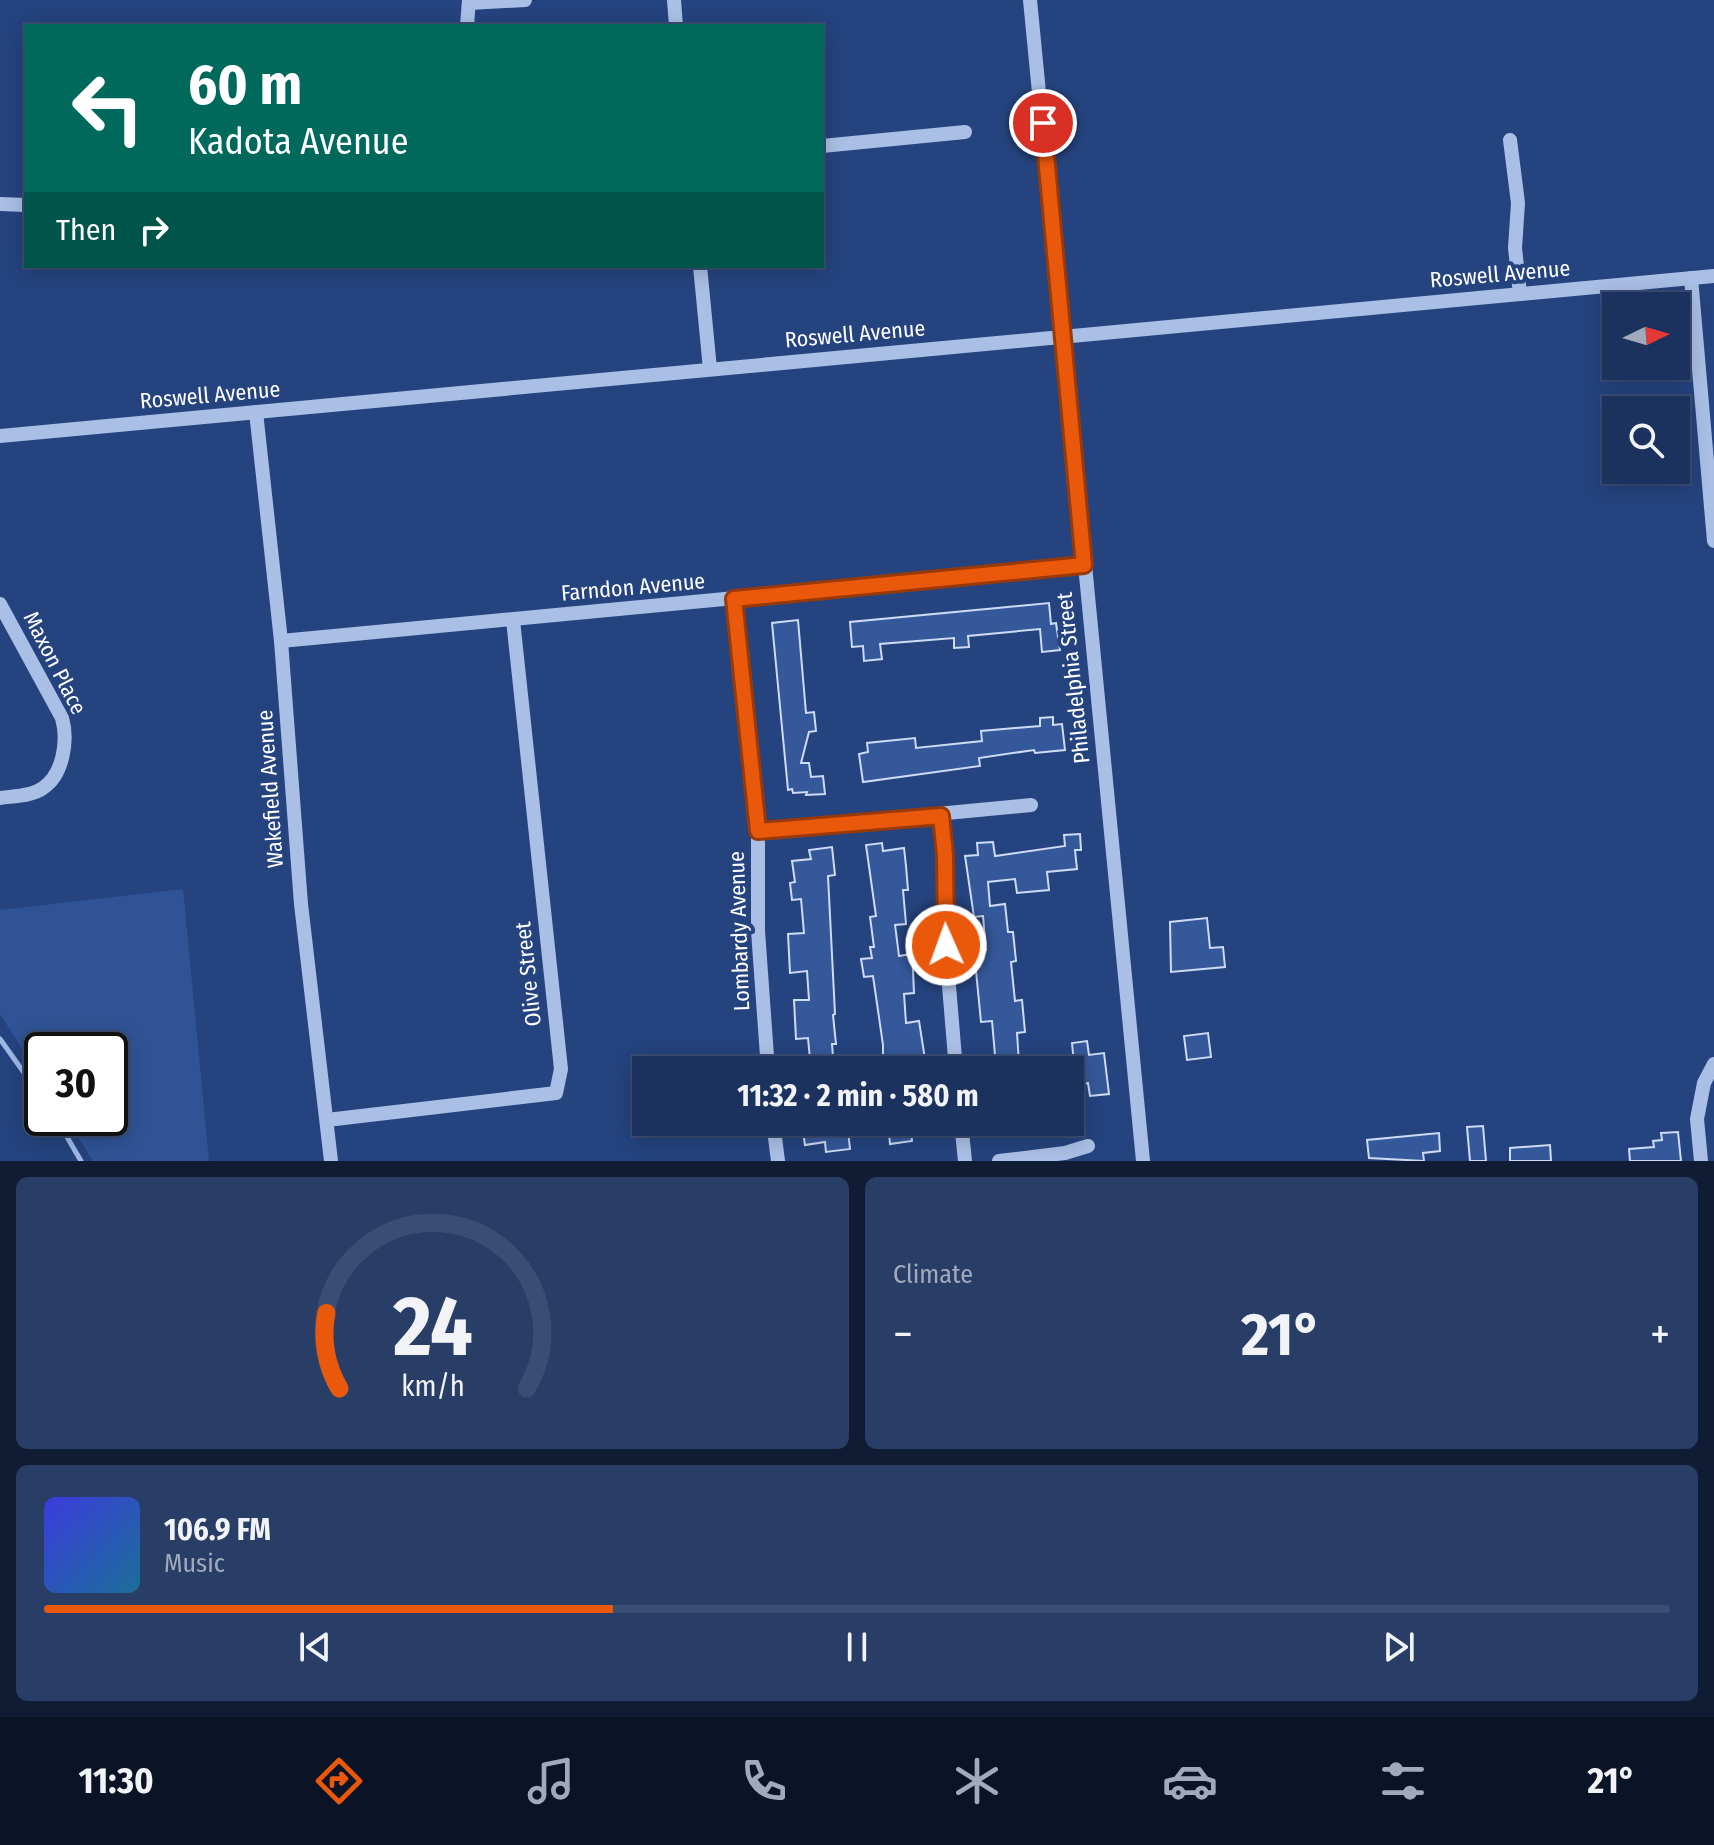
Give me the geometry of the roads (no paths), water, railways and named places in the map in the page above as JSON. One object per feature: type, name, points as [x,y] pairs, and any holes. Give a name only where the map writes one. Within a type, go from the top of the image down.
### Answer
[{"type":"street","points":[[467,24],[469,1],[525,0]]},
{"type":"street","points":[[674,0],[676,24]]},
{"type":"street","name":"Philadelphia Street","points":[[1030,0],[1143,1161]]},
{"type":"street","points":[[824,146],[965,132]]},
{"type":"street","points":[[1510,140],[1518,203],[1515,248],[1520,294]]},
{"type":"street","points":[[0,204],[24,205]]},
{"type":"street","points":[[700,268],[710,369]]},
{"type":"street","name":"Roswell Avenue","points":[[0,436],[1714,276]]},
{"type":"street","points":[[1691,278],[1710,436],[1714,541]]},
{"type":"street","name":"Wakefield Avenue","points":[[256,412],[281,641],[301,904],[331,1161]]},
{"type":"street","name":"Farndon Avenue","points":[[281,641],[1084,565]]},
{"type":"street","name":"Lombardy Avenue","points":[[734,599],[758,831],[758,931],[767,1056]]},
{"type":"street","name":"Maxon Place","points":[[0,604],[62,718],[66,734],[55,775],[43,788],[24,795],[0,798]]},
{"type":"street","name":"Olive Street","points":[[327,1120],[556,1093],[561,1069],[513,620]]},
{"type":"street","points":[[758,831],[941,816],[1031,805]]},
{"type":"street","points":[[941,816],[955,1056]]},
{"type":"street","points":[[1701,1161],[1697,1119],[1704,1083],[1714,1064]]},
{"type":"street","points":[[775,1136],[778,1161]]},
{"type":"street","points":[[962,1136],[965,1161]]},
{"type":"street","points":[[999,1161],[1065,1153],[1088,1146]]},
{"type":"waterway","points":[[0,1039],[24,1073]]},
{"type":"waterway","points":[[66,1136],[81,1161]]}]
